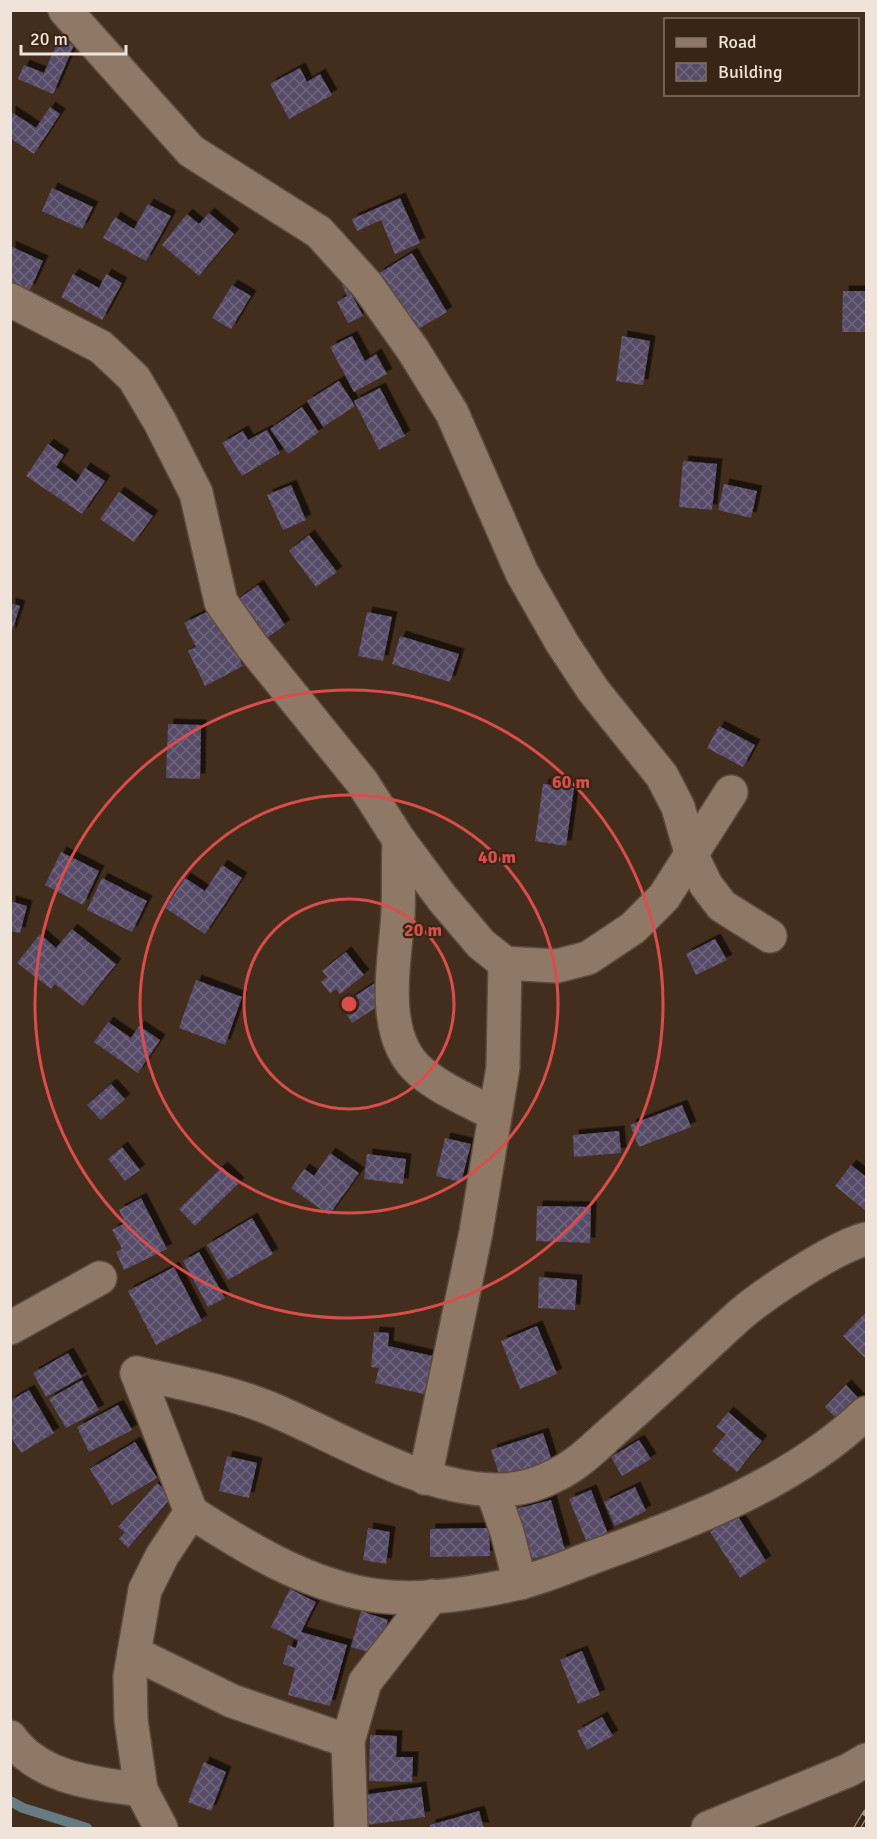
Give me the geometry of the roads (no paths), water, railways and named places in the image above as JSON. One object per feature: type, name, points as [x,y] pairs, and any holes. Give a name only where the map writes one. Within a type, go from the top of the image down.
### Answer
[{"type":"street","points":[[65,10],[191,151],[319,232],[367,285],[413,350],[452,413],[522,573],[562,643],[593,690],[662,776],[678,807],[692,856],[706,885],[722,906],[771,936]]},
{"type":"street","points":[[10,300],[101,347],[134,378],[160,422],[196,493],[221,602],[252,646],[362,782],[399,840],[474,934],[505,963],[558,966],[588,957],[633,928],[664,897],[731,792]]},
{"type":"street","points":[[399,840],[398,909],[390,987],[393,1021],[402,1046],[420,1072],[494,1114]]},
{"type":"street","points":[[425,1478],[476,1232],[502,1066],[505,963]]},
{"type":"street","points":[[867,1239],[856,1242],[807,1269],[734,1319],[679,1374],[560,1474],[520,1489],[492,1490],[425,1478],[266,1407],[198,1386],[137,1373],[191,1512],[240,1544],[295,1572],[366,1594],[432,1596],[520,1583],[622,1546],[721,1506],[781,1476],[845,1434],[867,1413]]},
{"type":"street","points":[[10,1328],[100,1278]]},
{"type":"street","points":[[492,1490],[507,1532],[520,1583]]},
{"type":"street","points":[[161,1828],[141,1790],[129,1698],[145,1590],[162,1556],[191,1512]]},
{"type":"street","points":[[351,1828],[348,1741],[365,1682],[432,1596]]},
{"type":"street","points":[[134,1653],[232,1701],[348,1741]]},
{"type":"street","points":[[10,1737],[17,1747],[49,1771],[94,1783],[141,1790]]},
{"type":"street","points":[[708,1828],[849,1770],[867,1760]]},
{"type":"waterway","points":[[10,1801],[23,1808],[87,1828]]},
{"type":"railway","points":[[857,1828],[866,1813]]}]
